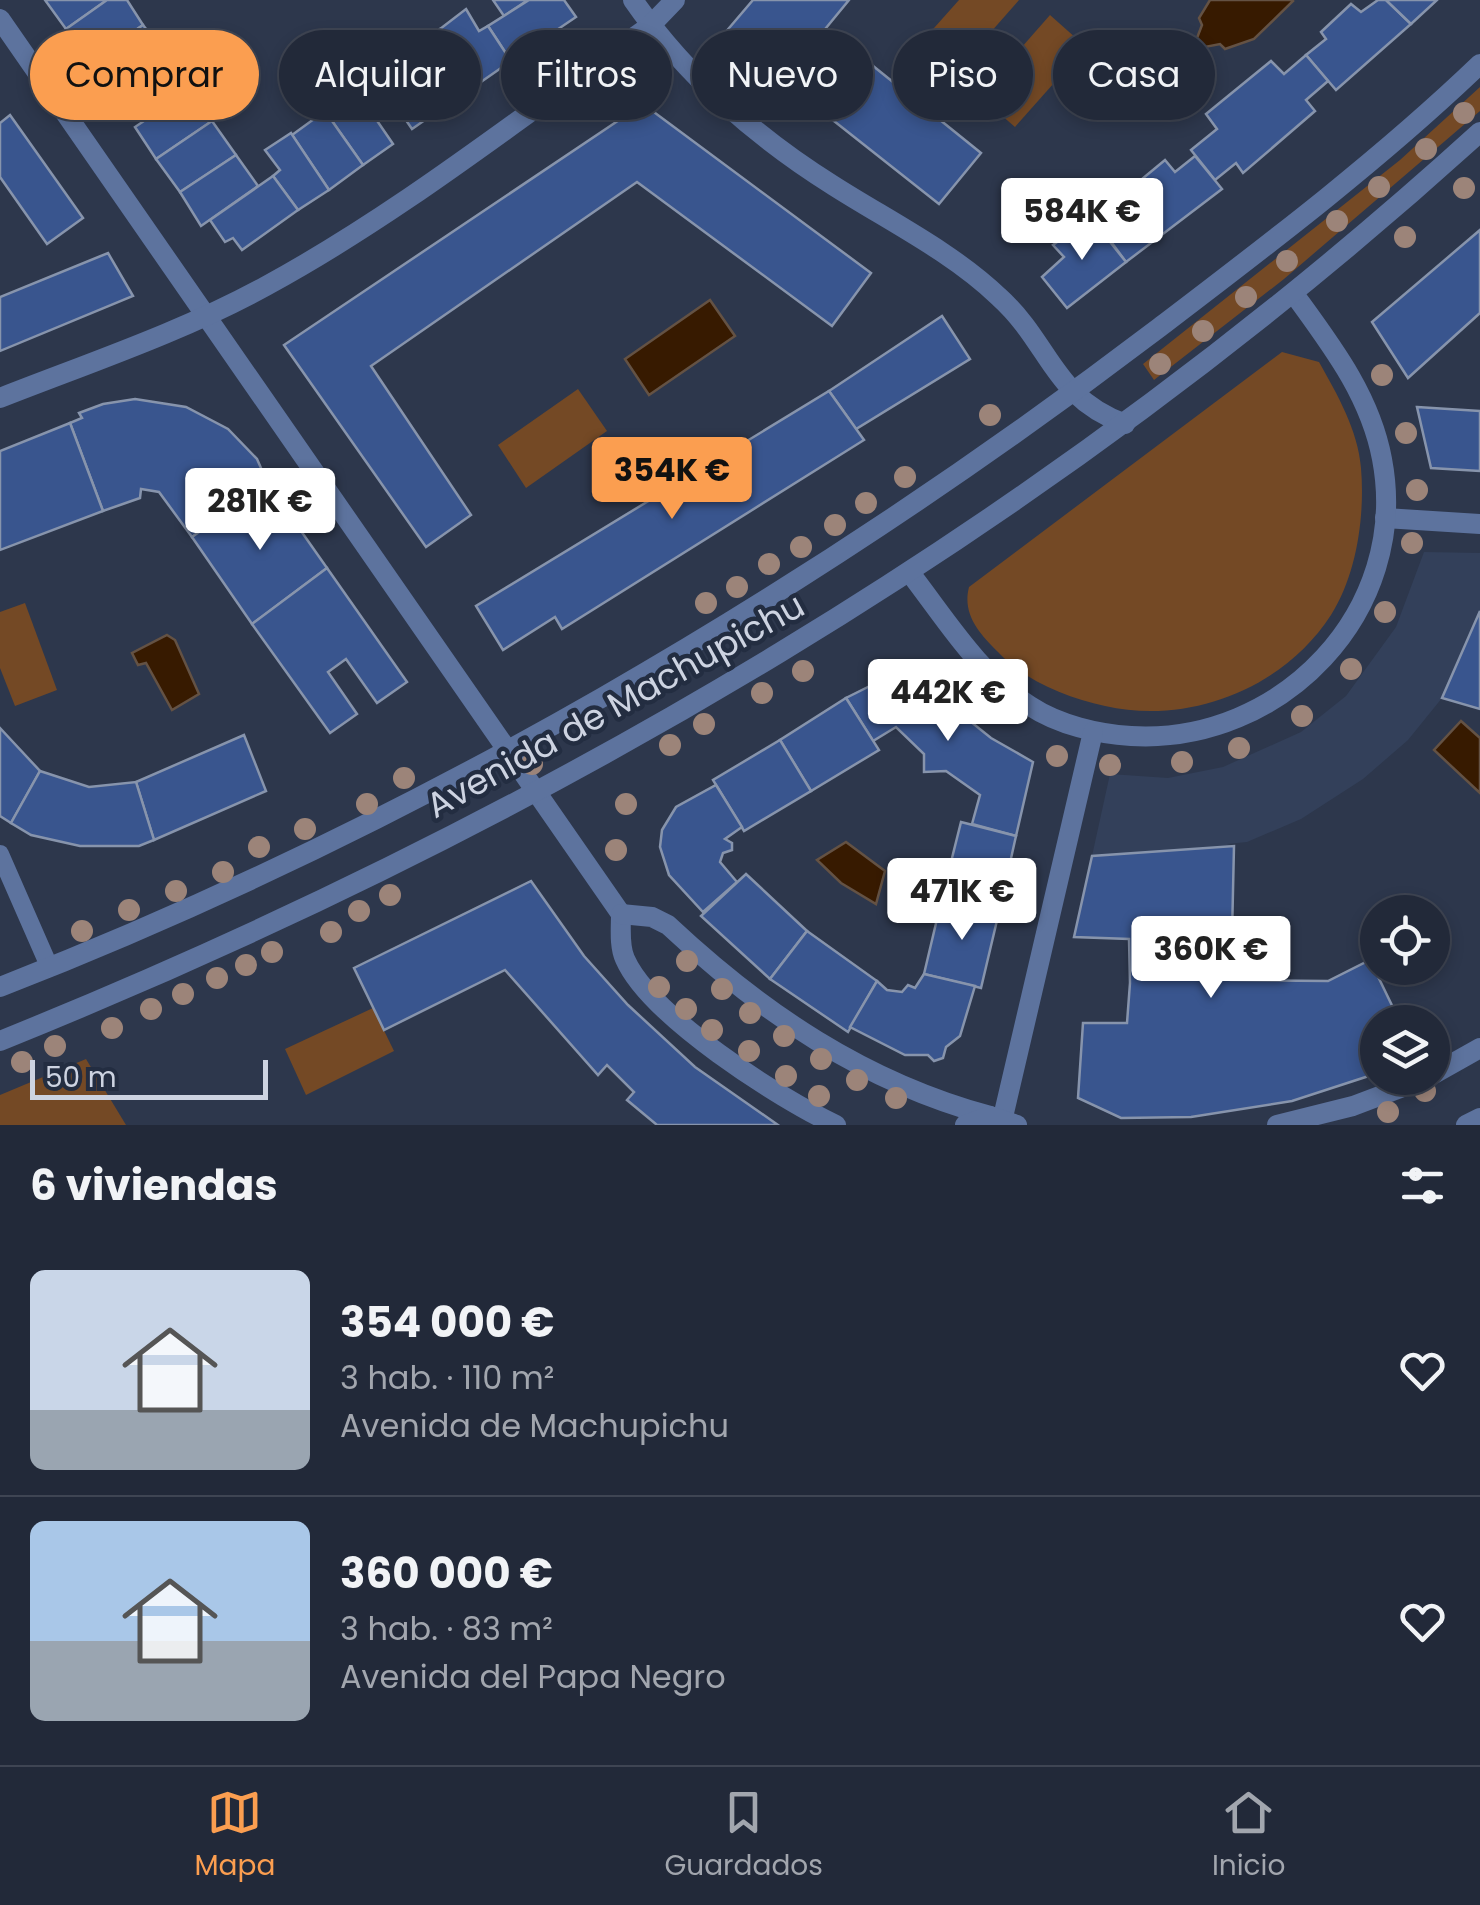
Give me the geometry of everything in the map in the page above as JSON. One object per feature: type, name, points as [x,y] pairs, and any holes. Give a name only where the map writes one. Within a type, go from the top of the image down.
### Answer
[{"type":"street","points":[[633,0],[650,26],[702,84],[768,138],[1002,298],[1071,394],[1099,414],[1126,424]]},
{"type":"street","points":[[0,398],[206,316],[362,229],[650,26],[675,0]]},
{"type":"street","points":[[0,19],[535,796],[621,914],[623,955],[631,971],[680,1022],[773,1090],[836,1125]]},
{"type":"street","name":"Avenida de Machupichu","points":[[0,987],[284,863],[504,750],[688,648],[850,548],[970,469],[1071,394],[1344,182],[1480,64]]},
{"type":"street","name":"Avenida de Machupichu","points":[[0,1042],[319,901],[535,796],[910,574],[1126,424],[1294,294],[1480,132]]},
{"type":"street","points":[[910,574],[980,669],[1034,709],[1093,732],[1159,738],[1217,727],[1273,704],[1312,672],[1350,626],[1374,574],[1385,518],[1383,461],[1370,414],[1348,370],[1294,294]]},
{"type":"street","points":[[1385,518],[1480,524]]},
{"type":"street","points":[[1009,1121],[1093,732]]},
{"type":"street","points":[[621,914],[652,917],[668,924],[776,1018],[861,1067],[941,1102],[1009,1121]]},
{"type":"street","points":[[1450,1065],[1480,1048]]},
{"type":"street","points":[[1277,1125],[1384,1095]]},
{"type":"street","points":[[1466,1125],[1480,1118]]},
{"type":"street","points":[[966,1125],[1009,1121]]},
{"type":"lane","points":[[0,854],[49,966]]},
{"type":"shaded area","points":[[959,0],[1019,0],[993,30],[932,30]]},
{"type":"shaded area","points":[[1210,0],[1293,1],[1254,39],[1225,49],[1215,45],[1215,30],[1200,30],[1199,18]]},
{"type":"shaded area","points":[[1050,15],[1067,30],[1053,30],[1053,84],[1033,107],[1033,34]]},
{"type":"shaded area","points":[[1480,87],[1480,111],[1284,279],[1154,380],[1143,364],[1400,160]]},
{"type":"shaded area","points":[[710,300],[735,336],[649,395],[625,359]]},
{"type":"shaded area","points":[[1282,352],[1319,362],[1351,426],[1361,468],[1362,505],[1353,563],[1340,599],[1311,641],[1261,681],[1201,705],[1169,710],[1137,711],[1076,698],[1047,687],[1009,662],[984,638],[974,622],[968,606],[969,587]]},
{"type":"shaded area","points":[[578,389],[607,431],[526,488],[498,445]]},
{"type":"shaded area","points":[[1424,552],[1480,553],[1480,611],[1442,698],[1408,740],[1363,779],[1301,819],[1247,842],[1092,856],[1110,774],[1168,778],[1223,767],[1301,732],[1346,696],[1396,627]]},
{"type":"shaded area","points":[[25,603],[57,690],[15,706],[0,668],[0,612]]},
{"type":"shaded area","points":[[167,635],[175,640],[199,694],[172,710],[146,663],[138,665],[132,653]]},
{"type":"shaded area","points":[[1461,721],[1480,738],[1480,793],[1434,750]]},
{"type":"shaded area","points":[[846,842],[885,871],[876,904],[841,883],[817,860]]},
{"type":"shaded area","points":[[373,1008],[394,1051],[306,1095],[285,1049]]},
{"type":"shaded area","points":[[86,1059],[126,1125],[0,1125],[0,1095]]},
{"type":"building","points":[[45,0],[107,0],[66,29]]},
{"type":"building","points":[[107,0],[127,0],[143,25],[136,30],[66,29]]},
{"type":"building","points":[[493,0],[528,0],[504,16]]},
{"type":"building","points":[[529,0],[564,0],[576,17],[557,30],[501,30],[501,46],[488,26]]},
{"type":"building","points":[[753,0],[849,0],[826,28],[828,30],[727,30]]},
{"type":"building","points":[[1378,0],[1386,0],[1411,24],[1336,90],[1306,55],[1326,39],[1321,32],[1351,4],[1361,12]]},
{"type":"building","points":[[1386,0],[1437,0],[1411,24]]},
{"type":"building","points":[[466,9],[478,30],[441,30]]},
{"type":"building","points":[[488,26],[501,46],[501,68],[481,82],[481,30]]},
{"type":"building","points":[[1306,55],[1328,81],[1306,100],[1315,111],[1243,173],[1236,163],[1215,180],[1191,150],[1217,129],[1210,120],[1215,120],[1215,107],[1271,61],[1284,74]]},
{"type":"building","points":[[873,66],[893,82],[893,120],[940,120],[981,153],[939,204],[833,120],[873,120]]},
{"type":"building","points":[[10,115],[83,218],[47,244],[0,177],[0,123]]},
{"type":"building","points":[[145,120],[212,121],[156,159],[135,127]]},
{"type":"building","points":[[313,120],[331,120],[363,165],[329,190],[292,135]]},
{"type":"building","points":[[331,120],[377,120],[393,144],[363,165]]},
{"type":"building","points":[[406,120],[425,120],[412,129]]},
{"type":"building","points":[[619,120],[665,120],[871,273],[832,326],[637,182],[371,366],[471,515],[426,547],[284,345]]},
{"type":"building","points":[[212,121],[236,155],[180,192],[156,159]]},
{"type":"building","points":[[291,133],[329,190],[298,210],[273,176],[280,170],[265,150]]},
{"type":"building","points":[[236,155],[258,186],[201,226],[180,192]]},
{"type":"building","points":[[1195,156],[1222,189],[1126,262],[1101,228],[1136,197],[1130,189],[1165,160],[1175,172]]},
{"type":"building","points":[[273,176],[298,210],[242,250],[233,238],[225,242],[210,220]]},
{"type":"building","points":[[1091,218],[1126,262],[1067,308],[1042,277],[1064,257],[1053,245]]},
{"type":"building","points":[[1480,230],[1480,313],[1408,378],[1372,322]]},
{"type":"building","points":[[108,253],[133,296],[0,351],[0,297]]},
{"type":"building","points":[[942,316],[970,359],[856,429],[829,391]]},
{"type":"building","points":[[829,391],[864,440],[562,629],[555,617],[503,650],[476,606]]},
{"type":"building","points":[[135,399],[186,407],[228,429],[257,459],[268,484],[192,537],[159,492],[141,489],[140,498],[103,511],[70,423],[82,418],[79,413],[103,404]]},
{"type":"building","points":[[1417,407],[1480,411],[1480,471],[1431,468]]},
{"type":"building","points":[[70,423],[103,511],[0,550],[0,451]]},
{"type":"building","points":[[268,484],[327,568],[252,624],[192,537]]},
{"type":"building","points":[[327,568],[407,682],[377,703],[346,659],[328,672],[357,714],[330,733],[252,624]]},
{"type":"building","points":[[1480,611],[1480,709],[1442,698]]},
{"type":"building","points":[[914,664],[950,705],[991,738],[1033,762],[1016,836],[972,824],[980,795],[946,771],[924,772],[924,754],[896,727],[873,741],[846,698]]},
{"type":"building","points":[[846,698],[879,750],[811,791],[780,740]]},
{"type":"building","points":[[0,728],[40,771],[11,823],[0,816]]},
{"type":"building","points":[[244,735],[266,791],[154,840],[136,782]]},
{"type":"building","points":[[780,740],[811,791],[744,831],[713,780]]},
{"type":"building","points":[[40,771],[89,787],[136,782],[154,840],[139,846],[80,846],[31,835],[11,823]]},
{"type":"building","points":[[716,785],[742,827],[725,839],[732,843],[732,850],[723,853],[720,862],[737,882],[703,912],[669,875],[660,847],[662,830],[676,807]]},
{"type":"building","points":[[961,822],[1016,836],[999,912],[942,898]]},
{"type":"building","points":[[1234,846],[1231,980],[1328,981],[1360,965],[1360,985],[1382,985],[1392,1005],[1360,1005],[1360,1079],[1292,1101],[1191,1117],[1121,1118],[1078,1098],[1083,1023],[1127,1023],[1130,983],[1129,939],[1074,937],[1092,856]]},
{"type":"building","points":[[746,874],[807,931],[770,979],[701,916]]},
{"type":"building","points":[[531,881],[584,956],[628,1005],[695,1067],[778,1125],[657,1125],[627,1100],[634,1092],[607,1065],[598,1075],[505,970],[384,1030],[354,968]]},
{"type":"building","points":[[942,898],[999,912],[981,988],[924,974]]},
{"type":"building","points":[[807,931],[877,981],[848,1032],[770,979]]},
{"type":"building","points":[[924,974],[975,986],[960,1036],[946,1047],[943,1058],[934,1061],[928,1055],[905,1055],[850,1027],[877,981],[887,990],[902,992],[908,985],[915,988]]}]
